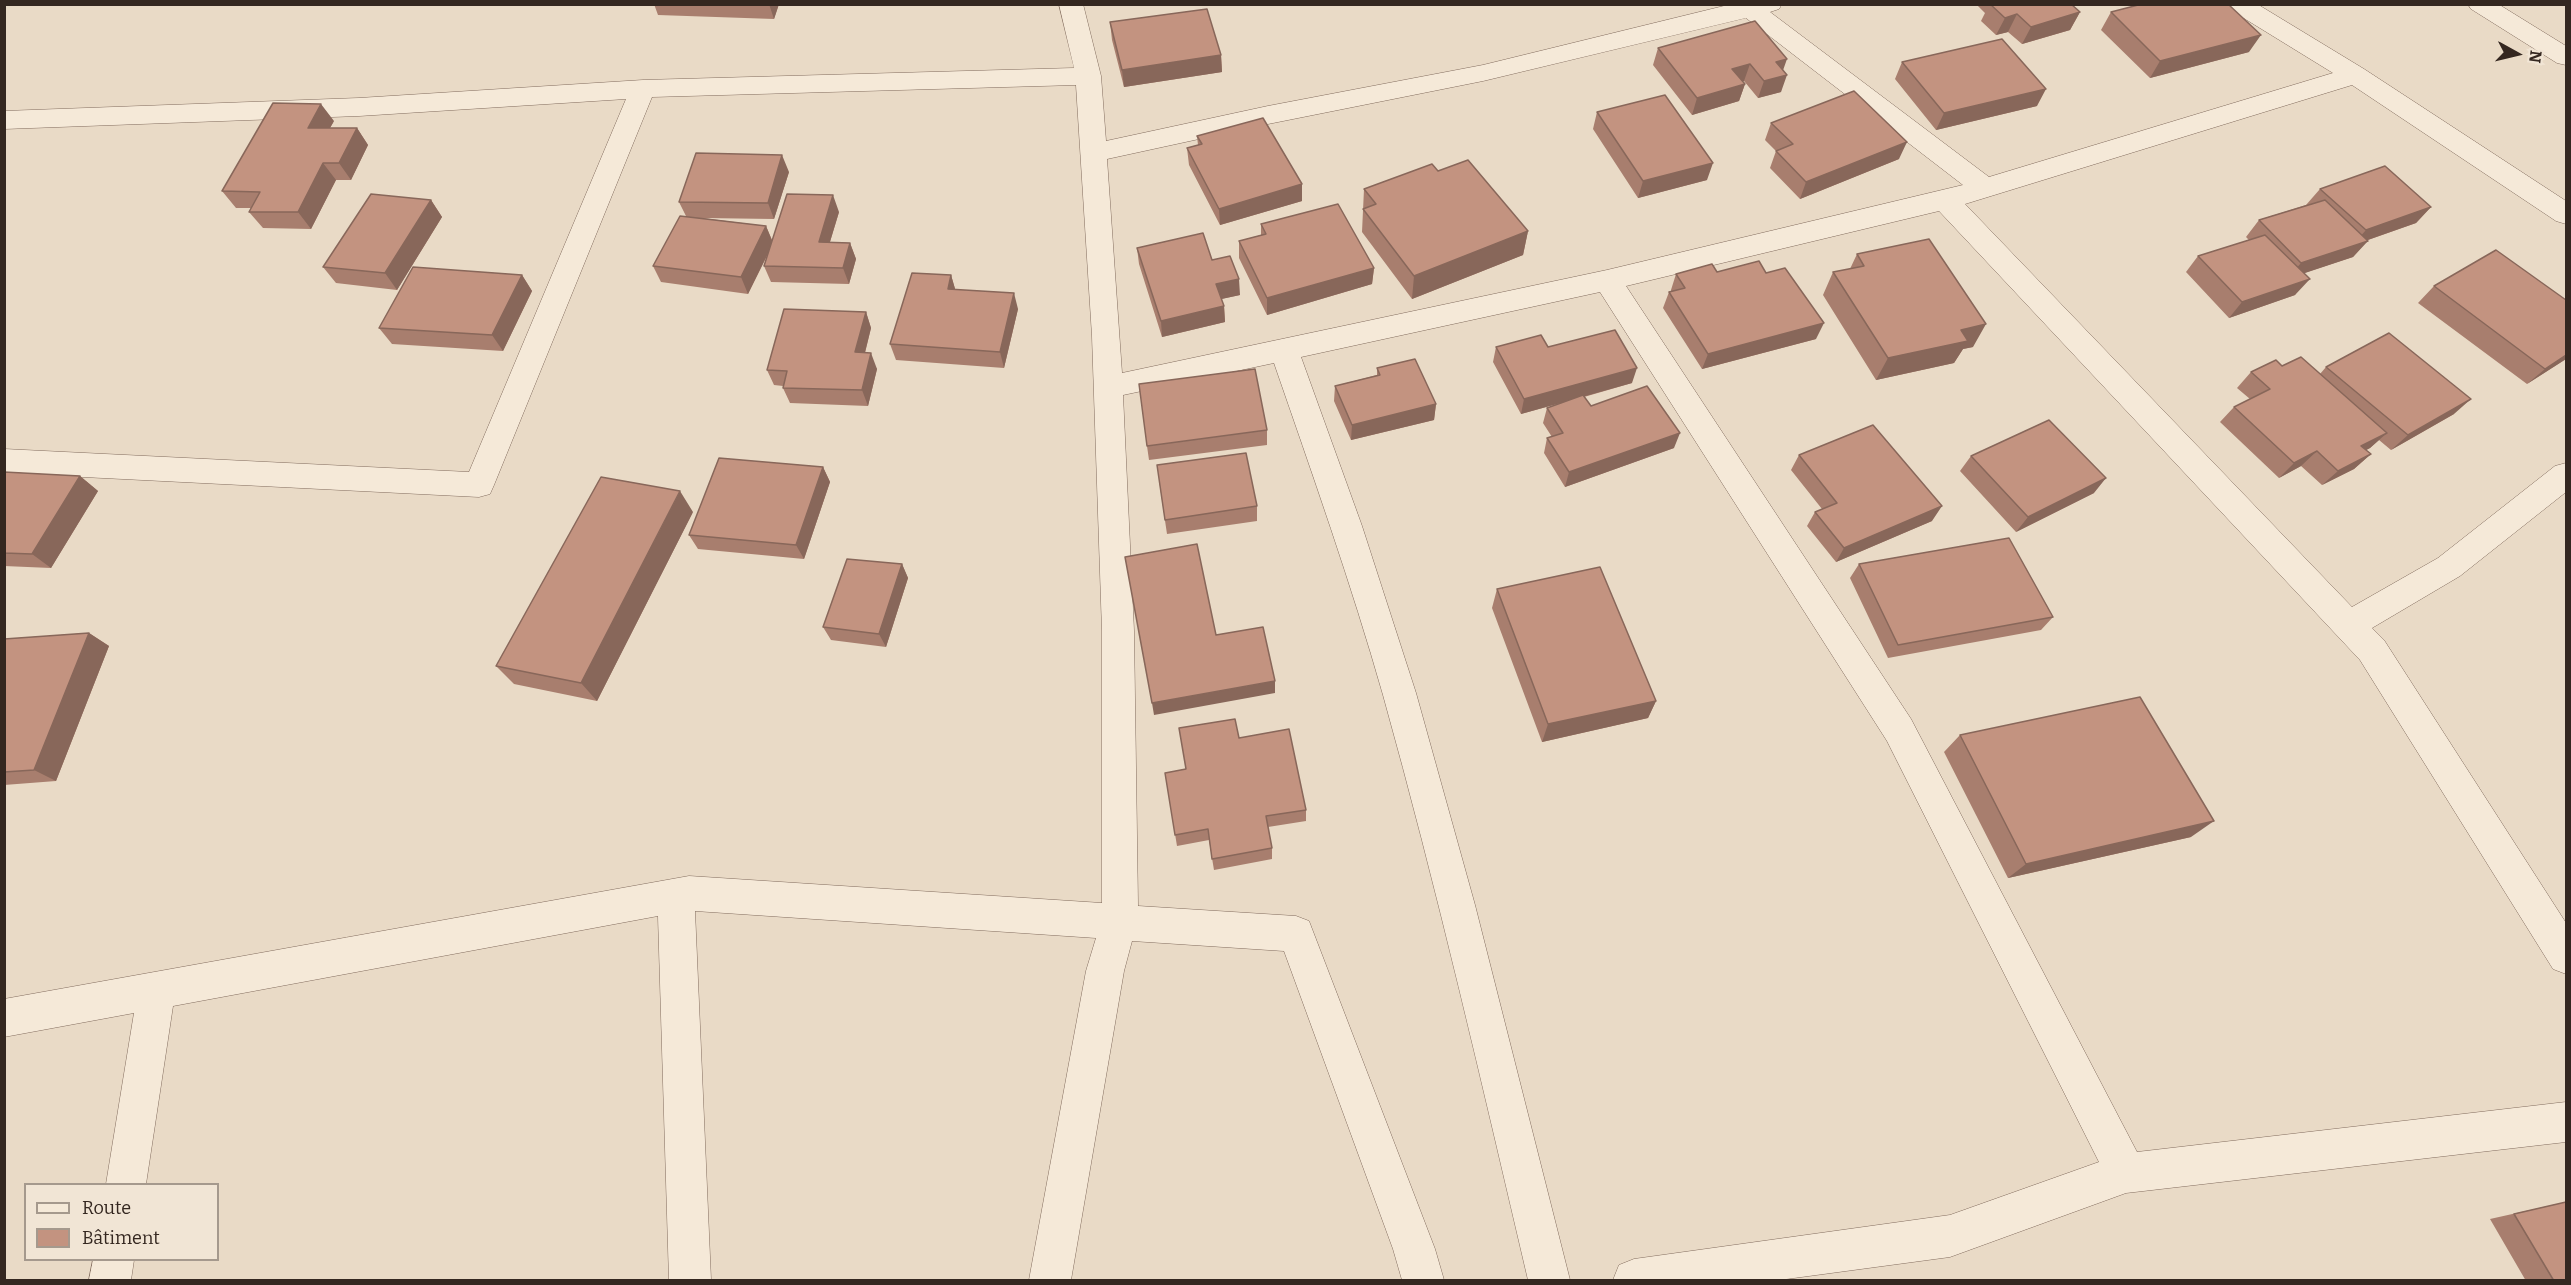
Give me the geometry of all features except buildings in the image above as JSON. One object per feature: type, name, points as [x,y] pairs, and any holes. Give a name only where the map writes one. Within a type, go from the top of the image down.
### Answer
[{"type":"street","points":[[1050,1281],[1106,971],[1120,920],[1118,631],[1108,387],[1088,76],[1071,4]]},
{"type":"street","points":[[2238,4],[2355,75],[2566,214]]},
{"type":"street","points":[[2480,4],[2566,57]]},
{"type":"street","points":[[1093,153],[1268,115],[1483,73],[1754,6],[1985,188]]},
{"type":"street","points":[[1108,387],[1607,280],[1945,200],[2355,75]]},
{"type":"street","points":[[4,120],[359,106],[643,89],[1088,76]]},
{"type":"street","points":[[4,461],[479,485],[643,89]]},
{"type":"street","points":[[1945,200],[2372,650],[2566,956]]},
{"type":"street","points":[[1607,280],[1899,730],[2126,1173]]},
{"type":"street","points":[[1284,350],[1346,526],[1400,693],[1456,905],[1549,1281]]},
{"type":"street","points":[[2349,626],[2449,567],[2566,475]]},
{"type":"street","points":[[4,1018],[689,893],[1120,920],[1296,934],[1414,1249],[1423,1281]]},
{"type":"street","points":[[676,895],[690,1281]]},
{"type":"street","points":[[126,1183],[157,990]]},
{"type":"street","points":[[1634,1281],[1950,1236],[2126,1173],[2566,1122]]},
{"type":"street","points":[[110,1281],[114,1261]]}]
